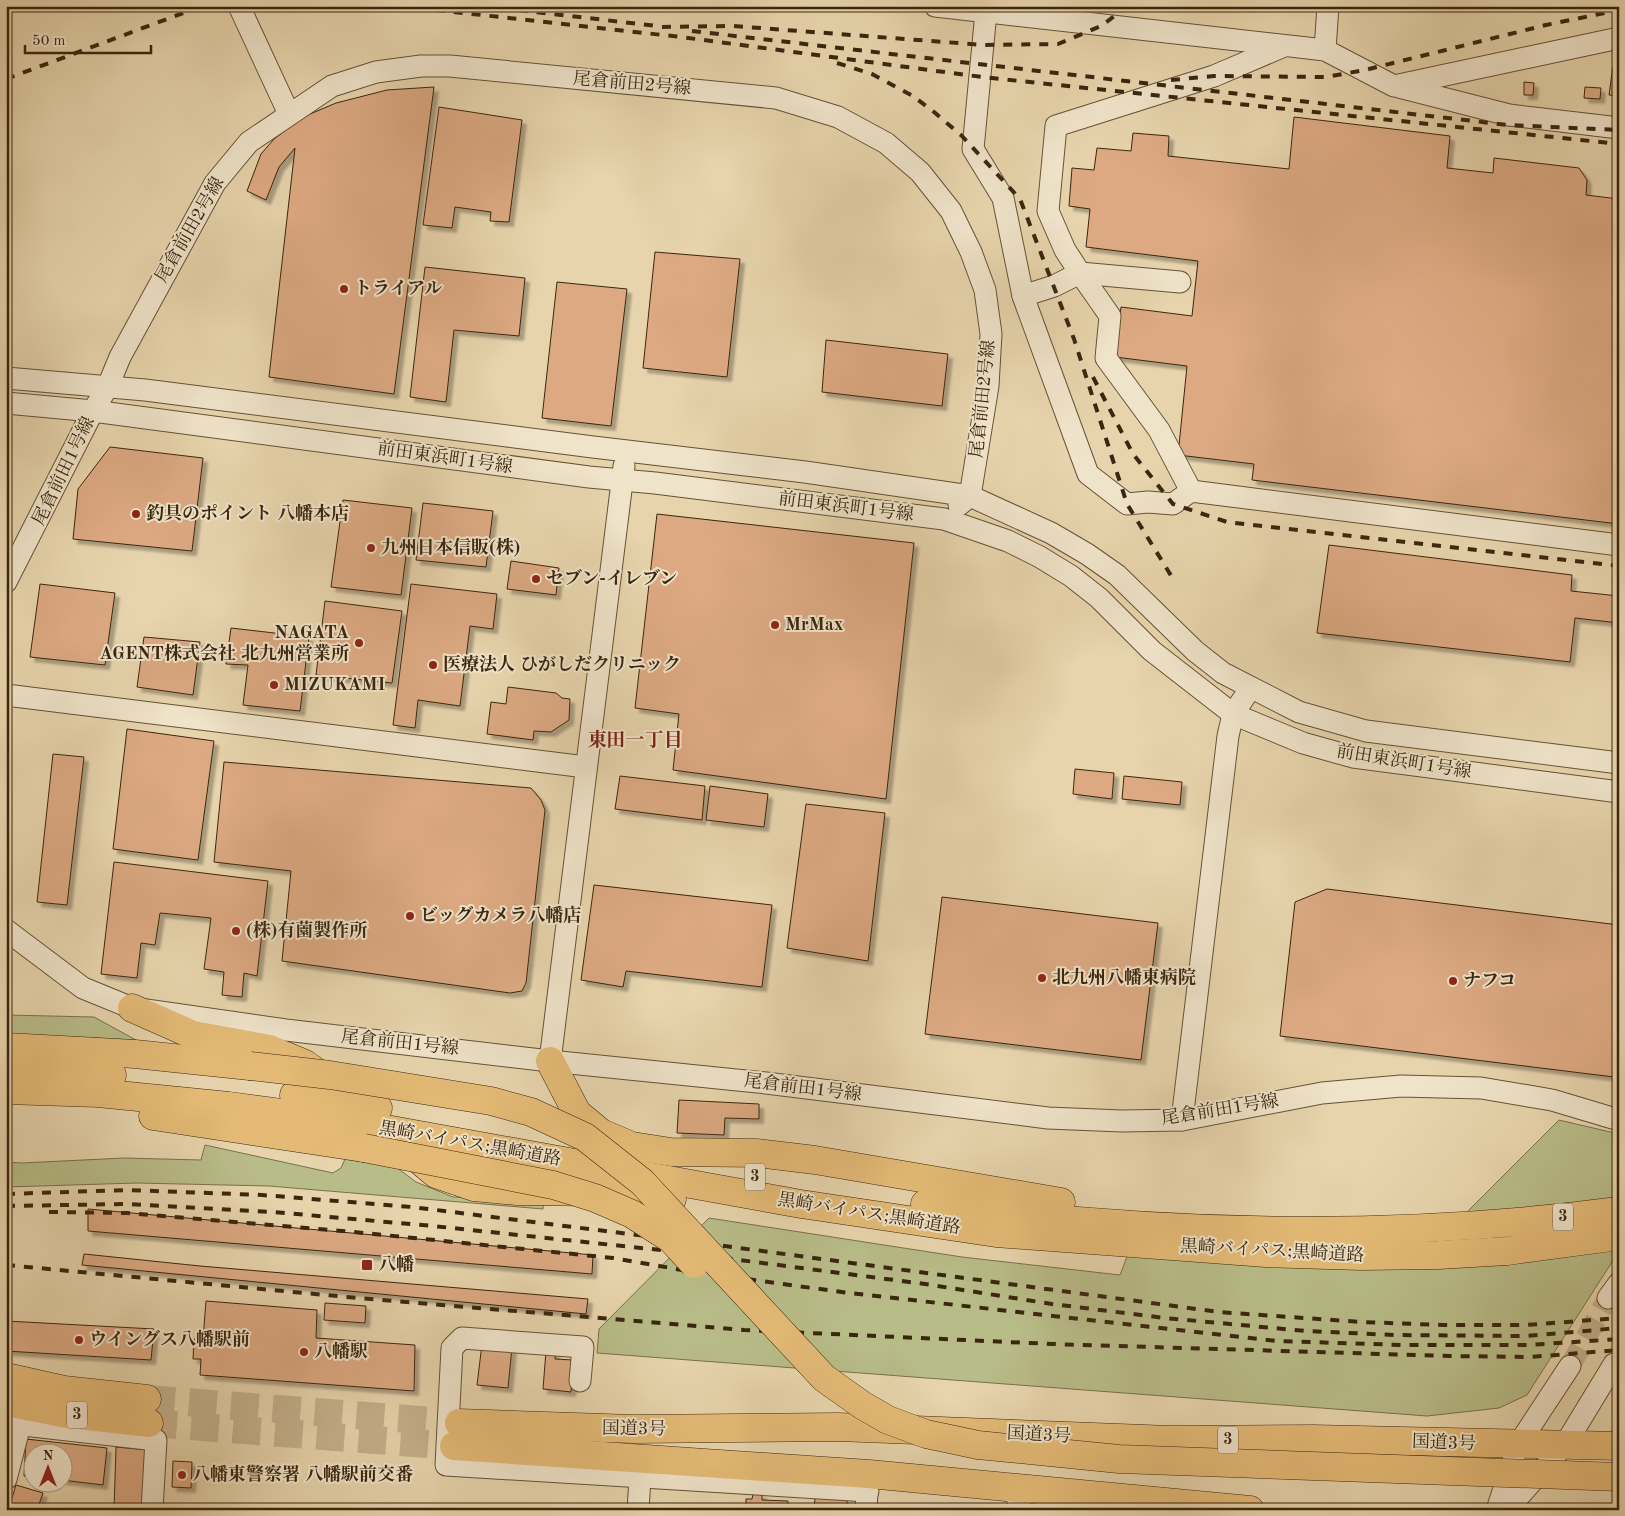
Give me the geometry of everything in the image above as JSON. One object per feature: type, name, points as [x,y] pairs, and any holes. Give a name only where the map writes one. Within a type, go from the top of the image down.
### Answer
[{"type":"highway","points":[[132,1008],[193,1035],[269,1049],[305,1064],[328,1081]]},
{"type":"highway","points":[[6,1047],[135,1054],[330,1075],[491,1101],[531,1112],[585,1137],[642,1182],[824,1378],[862,1405],[888,1420],[926,1434],[978,1445],[1119,1458],[1619,1476]]},
{"type":"highway","points":[[550,1061],[577,1112],[601,1133],[632,1146],[671,1152],[756,1153],[815,1160],[1121,1212],[1258,1230]]},
{"type":"highway","name":"黒崎バイパス;黒崎道路","points":[[6,1070],[100,1074],[198,1083],[341,1101],[476,1124],[749,1176],[957,1208],[1056,1219],[1258,1230],[1380,1231],[1508,1223],[1619,1210]]},
{"type":"highway","name":"黒崎バイパス;黒崎道路","points":[[6,1090],[98,1093],[229,1106],[332,1120],[800,1204],[996,1233],[1266,1253],[1361,1256],[1507,1251],[1619,1236]]},
{"type":"highway","points":[[6,1099],[134,1114],[364,1148],[553,1185],[595,1198],[632,1214],[671,1240],[798,1374],[842,1411],[887,1436],[926,1451],[1033,1466],[1118,1473],[1619,1492]]},
{"type":"highway","points":[[399,1144],[436,1174],[474,1187],[517,1191],[609,1192],[878,1228],[996,1233]]},
{"type":"highway","name":"3","points":[[6,1377],[148,1411],[62,1413],[6,1402]]},
{"type":"highway","name":"国道3号","points":[[1250,1510],[868,1491],[456,1435],[838,1427],[1141,1440],[1312,1439],[1518,1445],[1566,1443],[1619,1446]]},
{"type":"street","points":[[239,6],[289,114]]},
{"type":"street","points":[[935,6],[1325,50],[1394,86],[1509,115],[1619,128]]},
{"type":"street","points":[[1325,50],[1328,6]]},
{"type":"street","points":[[986,12],[974,149],[1003,198],[1022,296],[1088,474],[1127,504],[1148,502],[1173,504],[1191,491],[1619,545]]},
{"type":"street","points":[[1394,86],[1619,38]]},
{"type":"street","points":[[1191,491],[1160,430],[1106,358],[1110,316],[1065,250],[1048,211],[1056,126],[1214,76],[1284,46]]},
{"type":"street","name":"尾倉前田2号線","points":[[108,386],[120,357],[215,183],[249,142],[332,86],[368,75],[421,66],[450,66],[776,98],[838,117],[886,143],[920,172],[951,211],[971,252],[985,290],[991,334],[988,386],[970,496]]},
{"type":"street","points":[[1022,296],[1054,286],[1080,273],[1180,282]]},
{"type":"street","name":"前田東浜町1号線","points":[[6,378],[108,386],[893,483],[970,496],[1051,533],[1087,554],[1117,575],[1195,651],[1223,673],[1250,689],[1299,712],[1366,731],[1619,763]]},
{"type":"street","name":"尾倉前田1号線","points":[[6,582],[93,410],[108,386]]},
{"type":"street","name":"前田東浜町1号線","points":[[6,404],[93,410],[623,480],[944,519],[1008,541],[1040,557],[1071,576],[1099,598],[1152,651],[1233,714],[1303,743],[1354,757],[1619,792]]},
{"type":"street","points":[[550,1061],[626,451]]},
{"type":"street","points":[[944,519],[970,496]]},
{"type":"street","points":[[1182,1120],[1227,746],[1233,714],[1250,689]]},
{"type":"street","points":[[6,696],[586,767]]},
{"type":"street","name":"尾倉前田1号線","points":[[7,933],[83,988],[132,1008],[286,1030],[550,1061],[766,1083],[1048,1118],[1122,1121],[1182,1120],[1322,1094],[1401,1086],[1482,1088],[1552,1100],[1619,1120]]},
{"type":"street","points":[[580,1381],[583,1347],[462,1338],[452,1348],[446,1465],[868,1491]]},
{"type":"street","points":[[1507,1510],[1566,1443],[1614,1364]]},
{"type":"street","points":[[1497,1510],[1518,1445],[1570,1366]]},
{"type":"street","points":[[6,1479],[13,1424],[156,1440],[152,1510]]},
{"type":"street","points":[[638,1510],[640,1478]]},
{"type":"green space","points":[[6,1015],[94,1017],[136,1040],[6,1034]]},
{"type":"green space","points":[[1559,1120],[1619,1134],[1619,1251],[1527,1395],[1499,1408],[1427,1416],[597,1353],[599,1329],[709,1218],[962,1257],[1120,1275],[1128,1254],[1410,1269]]},
{"type":"green space","points":[[205,1145],[333,1173],[341,1168],[345,1159],[396,1167],[416,1182],[453,1197],[544,1201],[543,1209],[269,1186],[137,1183],[6,1187],[6,1162],[22,1163],[124,1158],[201,1160]]},
{"type":"building","points":[[1613,66],[1619,66],[1619,96],[1609,95]]},
{"type":"building","points":[[1524,82],[1534,83],[1533,95],[1524,95]]},
{"type":"building","name":"トライアル","points":[[434,87],[394,394],[269,377],[295,148],[279,167],[266,200],[247,191],[261,154],[274,139],[303,117],[336,103],[387,90]]},
{"type":"building","points":[[1585,87],[1601,88],[1600,99],[1584,98]]},
{"type":"building","points":[[439,107],[522,120],[509,222],[490,221],[491,212],[455,207],[452,228],[423,225]]},
{"type":"building","points":[[1294,117],[1450,136],[1447,168],[1493,173],[1494,158],[1579,168],[1587,180],[1586,195],[1619,199],[1619,524],[1252,480],[1254,464],[1178,455],[1187,366],[1115,357],[1121,307],[1192,316],[1198,261],[1086,247],[1090,209],[1069,206],[1072,168],[1094,170],[1097,148],[1131,151],[1133,133],[1169,136],[1168,156],[1289,169]]},
{"type":"building","points":[[655,252],[740,259],[727,377],[643,368]]},
{"type":"building","points":[[425,267],[525,278],[519,336],[454,330],[446,402],[410,397]]},
{"type":"building","points":[[557,282],[627,289],[611,426],[542,418]]},
{"type":"building","points":[[826,340],[948,354],[942,406],[822,392]]},
{"type":"building","name":"釣具のポイント 八幡本店","points":[[110,447],[203,458],[192,551],[73,539],[78,489]]},
{"type":"building","name":"九州日本信販(株)","points":[[343,500],[412,508],[401,595],[331,587]]},
{"type":"building","points":[[423,503],[493,511],[486,567],[416,560]]},
{"type":"building","name":"MrMax","points":[[657,514],[914,543],[886,799],[673,770],[679,714],[635,708]]},
{"type":"building","points":[[1329,545],[1572,575],[1571,591],[1619,596],[1619,623],[1575,618],[1570,662],[1317,633]]},
{"type":"building","points":[[511,561],[559,568],[556,595],[507,589]]},
{"type":"building","points":[[40,584],[115,593],[105,665],[30,657]]},
{"type":"building","name":"医療法人 ひがしだクリニック","points":[[411,584],[497,594],[493,629],[470,626],[460,706],[418,700],[415,728],[393,725]]},
{"type":"building","name":"NAGATA AGENT株式会社 北九州営業所","points":[[325,601],[402,611],[392,683],[316,675]]},
{"type":"building","name":"MIZUKAMI","points":[[231,628],[309,637],[300,711],[243,705],[248,665],[226,664]]},
{"type":"building","points":[[144,637],[200,642],[193,695],[137,687]]},
{"type":"building","points":[[508,687],[556,693],[562,698],[570,699],[569,720],[551,732],[534,731],[533,740],[487,734],[491,702],[506,704]]},
{"type":"building","points":[[127,729],[214,741],[198,860],[113,849]]},
{"type":"building","points":[[53,754],[84,757],[67,905],[37,902]]},
{"type":"building","name":"ビッグカメラ八幡店","points":[[224,762],[531,788],[541,800],[545,810],[526,983],[522,991],[510,993],[282,961],[291,871],[214,862]]},
{"type":"building","points":[[1075,769],[1114,773],[1112,799],[1073,794]]},
{"type":"building","points":[[620,776],[705,786],[702,820],[615,809]]},
{"type":"building","points":[[1124,776],[1182,782],[1180,805],[1122,799]]},
{"type":"building","points":[[710,786],[768,794],[764,827],[706,820]]},
{"type":"building","points":[[806,804],[885,813],[868,961],[787,948]]},
{"type":"building","name":"(株)有薗製作所","points":[[114,862],[268,881],[257,976],[244,973],[242,997],[222,995],[224,972],[204,969],[211,918],[160,913],[155,945],[141,943],[137,978],[101,974]]},
{"type":"building","points":[[594,885],[772,905],[762,987],[626,971],[623,987],[581,980]]},
{"type":"building","name":"ナフコ","points":[[1327,889],[1619,925],[1619,1092],[1614,1091],[1614,1077],[1280,1036],[1295,902]]},
{"type":"building","name":"北九州八幡東病院","points":[[942,897],[1158,923],[1141,1060],[925,1034]]},
{"type":"building","points":[[679,1100],[759,1104],[759,1119],[725,1118],[724,1135],[677,1133]]},
{"type":"building","points":[[88,1209],[593,1255],[592,1274],[88,1231]]},
{"type":"building","points":[[84,1254],[200,1266],[588,1299],[586,1314],[82,1265]]},
{"type":"building","name":"八幡駅","points":[[206,1301],[317,1310],[316,1338],[415,1345],[414,1391],[200,1375],[201,1359],[193,1359],[194,1339],[203,1339]]},
{"type":"building","points":[[325,1303],[366,1306],[365,1323],[324,1320]]},
{"type":"building","name":"ウイングス八幡駅前","points":[[6,1321],[154,1329],[151,1360],[6,1351]]},
{"type":"building","points":[[482,1344],[512,1347],[508,1388],[477,1385]]},
{"type":"building","points":[[546,1351],[555,1352],[555,1359],[573,1360],[571,1392],[543,1389]]},
{"type":"building","points":[[26,1439],[71,1444],[26,1444]]},
{"type":"building","points":[[72,1444],[107,1448],[103,1485],[72,1481]]},
{"type":"building","points":[[116,1447],[149,1450],[145,1510],[114,1510]]},
{"type":"building","name":"八幡東警察署 八幡駅前交番","points":[[173,1461],[192,1462],[191,1488],[172,1487]]},
{"type":"building","points":[[16,1485],[22,1487],[22,1494],[43,1494],[37,1510],[9,1508]]},
{"type":"building","points":[[753,1494],[762,1494],[762,1500],[788,1501],[788,1510],[746,1510],[746,1499],[752,1499]]},
{"type":"building","points":[[815,1498],[847,1499],[847,1510],[814,1510]]},
{"type":"building","points":[[968,1505],[986,1506],[986,1510],[968,1510]]},
{"type":"tunnel","points":[[1570,1366],[1608,1298]]},
{"type":"tunnel","points":[[147,1399],[459,1423]]},
{"type":"tunnel","points":[[149,1423],[454,1446]]},
{"type":"railway","points":[[6,79],[202,6]]},
{"type":"railway","points":[[400,6],[681,37],[982,77],[1619,144]]},
{"type":"railway","points":[[483,6],[657,26]]},
{"type":"railway","points":[[662,27],[733,26],[984,45],[1058,44],[1101,26],[1128,6]]},
{"type":"railway","points":[[1171,80],[1214,76],[1326,77],[1365,70],[1546,25],[1619,10]]},
{"type":"railway","points":[[692,31],[1508,125],[1619,130]]},
{"type":"railway","points":[[837,63],[872,74],[913,96],[962,136],[1020,199],[1074,339],[1127,504],[1175,582]]},
{"type":"railway","points":[[1093,377],[1133,454],[1173,504],[1227,522],[1619,566]]},
{"type":"railway","points":[[6,1194],[127,1190],[262,1195],[412,1207],[702,1243],[1219,1312],[1361,1322],[1443,1325],[1526,1325],[1619,1318]]},
{"type":"railway","points":[[6,1206],[127,1204],[273,1212],[433,1226],[670,1251],[925,1284],[1052,1304],[1165,1318],[1306,1331],[1394,1335],[1527,1336],[1619,1328]]},
{"type":"railway","points":[[49,1212],[127,1213],[354,1232],[613,1258],[688,1271],[849,1293],[1277,1341],[1403,1345],[1529,1345],[1619,1339]]},
{"type":"railway","points":[[6,1265],[347,1297],[744,1330],[1052,1344],[1449,1356],[1530,1357],[1619,1350]]},
{"type":"place","name":"トライアル","points":[[344,289]]},
{"type":"place","name":"釣具のポイント 八幡本店","points":[[136,514]]},
{"type":"place","name":"九州日本信販(株)","points":[[371,548]]},
{"type":"place","name":"セブン-イレブン","points":[[536,579]]},
{"type":"place","name":"MrMax","points":[[775,625]]},
{"type":"place","name":"NAGATA AGENT株式会社 北九州営業所","points":[[359,643]]},
{"type":"place","name":"医療法人 ひがしだクリニック","points":[[433,665]]},
{"type":"place","name":"MIZUKAMI","points":[[274,685]]},
{"type":"place","name":"ビッグカメラ八幡店","points":[[410,916]]},
{"type":"place","name":"(株)有薗製作所","points":[[236,931]]},
{"type":"place","name":"北九州八幡東病院","points":[[1042,978]]},
{"type":"place","name":"ナフコ","points":[[1453,981]]},
{"type":"place","name":"八幡","points":[[367,1265]]},
{"type":"place","name":"ウイングス八幡駅前","points":[[79,1340]]},
{"type":"place","name":"八幡駅","points":[[304,1352]]},
{"type":"place","name":"八幡東警察署 八幡駅前交番","points":[[182,1475]]},
{"type":"district","name":"東田一丁目","points":[[635,741]]}]
